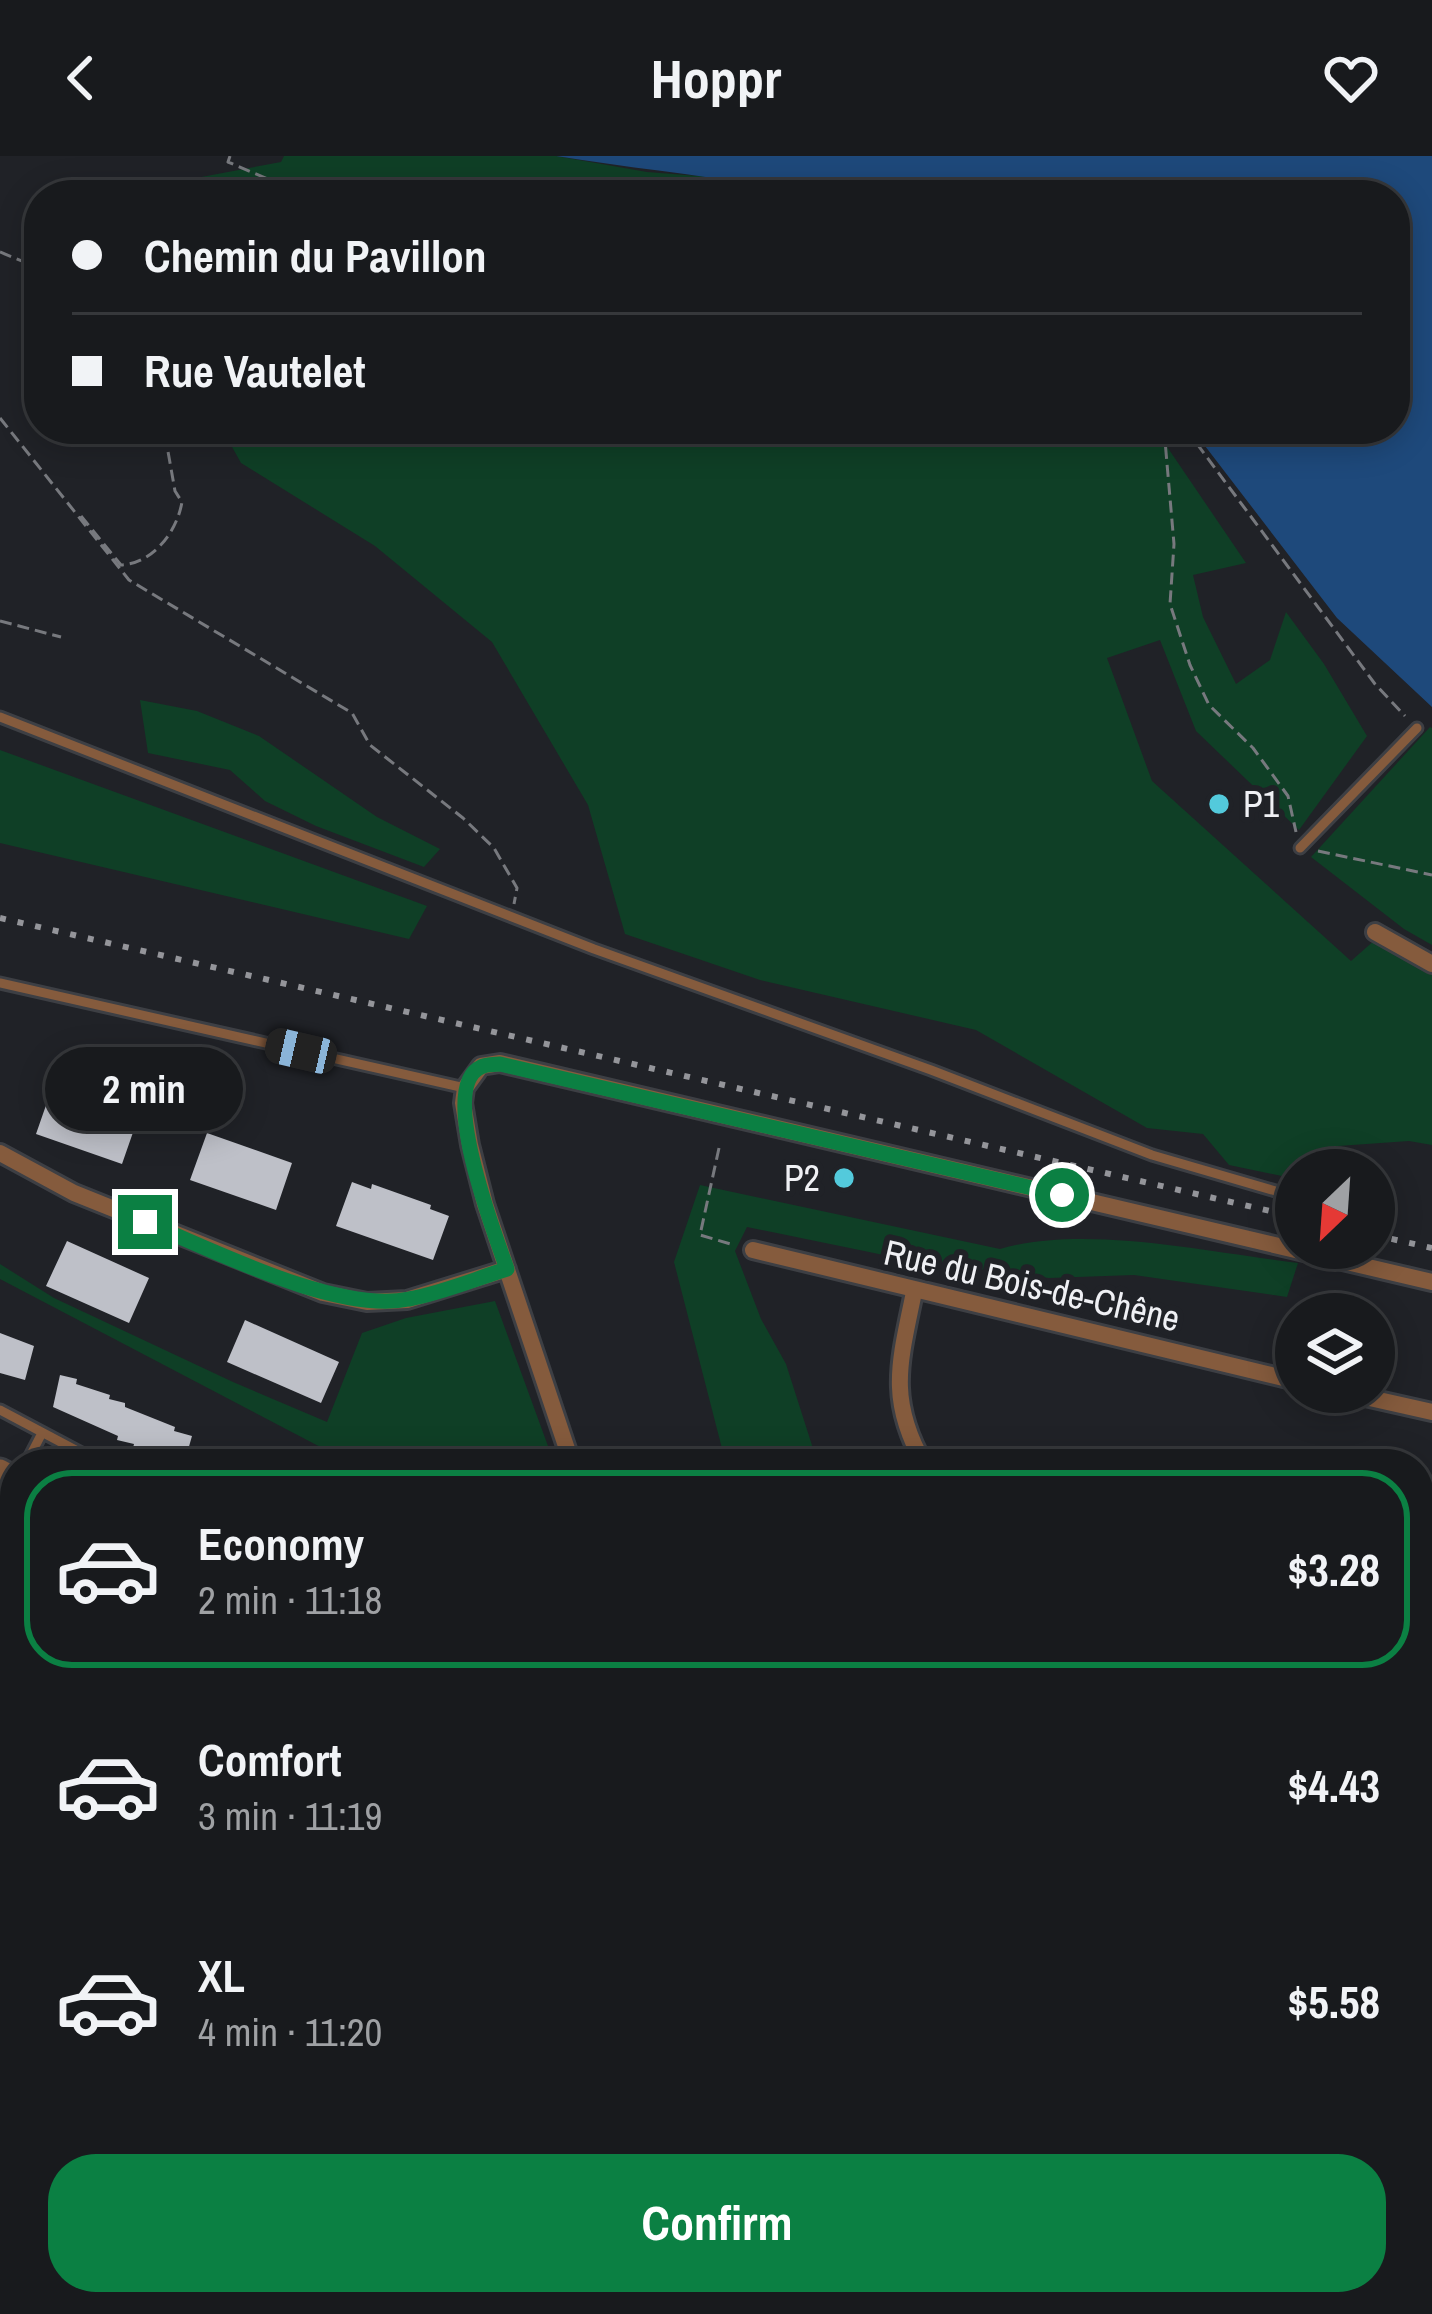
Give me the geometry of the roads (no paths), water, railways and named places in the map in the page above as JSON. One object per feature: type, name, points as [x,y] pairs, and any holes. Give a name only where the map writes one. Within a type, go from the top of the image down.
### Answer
[{"type":"street","points":[[1375,932],[1432,964]]},
{"type":"street","points":[[567,1449],[470,1145],[465,1088],[481,1066],[500,1064],[1432,1282]]},
{"type":"street","points":[[0,1153],[74,1192],[323,1292],[368,1302],[407,1300],[507,1269]]},
{"type":"street","name":"Rue du Bois-de-Chêne","points":[[753,1250],[1275,1376]]},
{"type":"street","points":[[914,1292],[899,1366],[900,1412],[917,1449]]},
{"type":"street","points":[[1395,1404],[1432,1412]]},
{"type":"lane","points":[[0,717],[512,917],[1152,1155],[1275,1191]]},
{"type":"lane","points":[[1300,848],[1417,728]]},
{"type":"lane","points":[[0,983],[465,1088]]},
{"type":"lane","points":[[0,1410],[74,1449]]},
{"type":"lane","points":[[34,1449],[42,1432]]},
{"type":"water","points":[[556,156],[1432,156],[1432,707],[1337,618],[1204,444],[1410,444],[1410,180],[723,180]]},
{"type":"railway","points":[[0,918],[1275,1212]]},
{"type":"railway","points":[[1395,1240],[1432,1248]]},
{"type":"place","name":"P1","points":[[1219,804]]},
{"type":"place","name":"P2","points":[[844,1178]]}]
